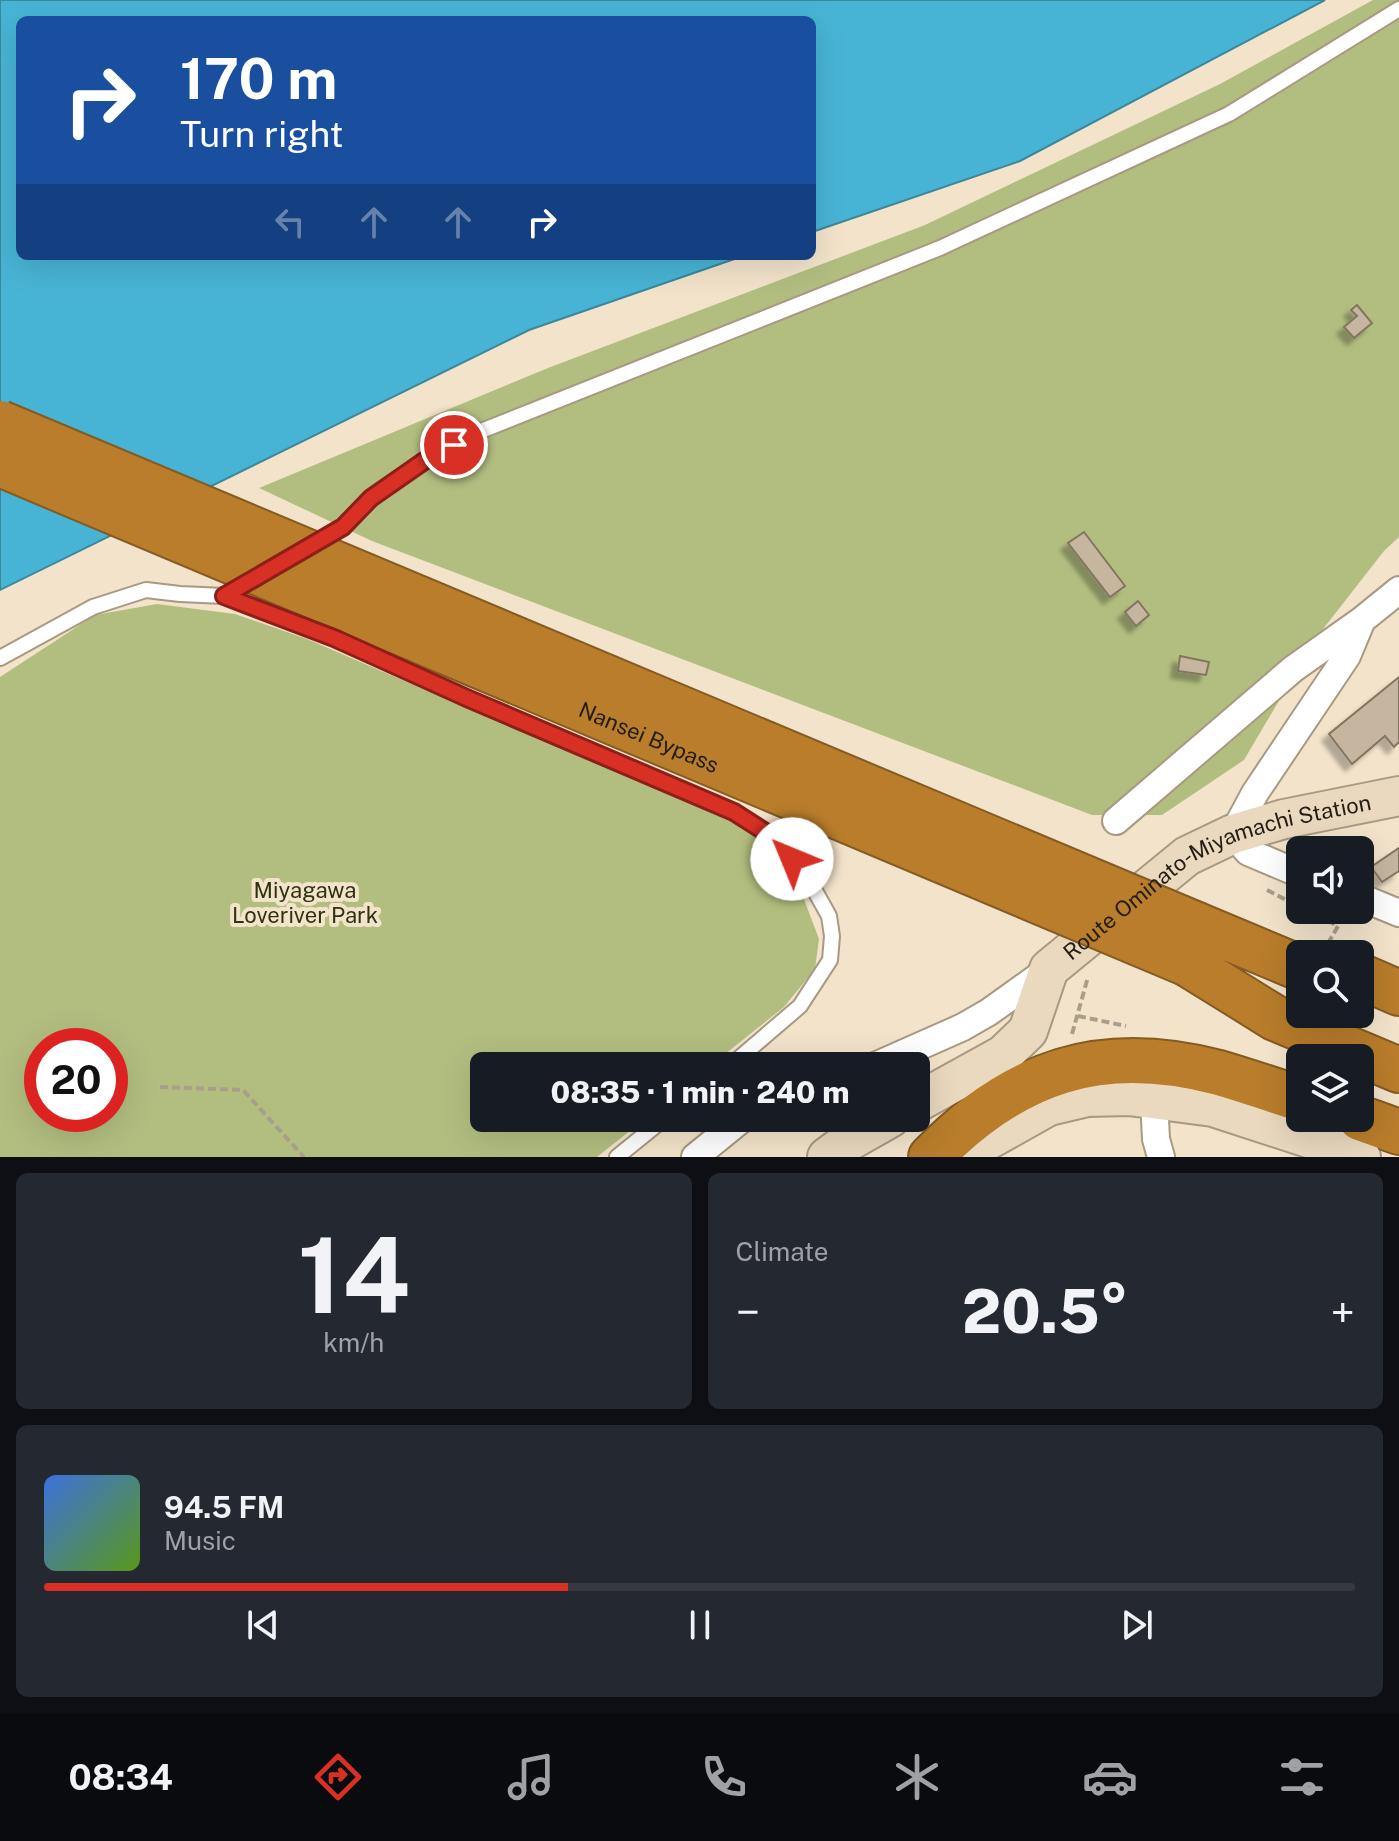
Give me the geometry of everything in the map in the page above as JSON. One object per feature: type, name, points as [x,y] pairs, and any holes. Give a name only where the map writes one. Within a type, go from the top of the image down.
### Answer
[{"type":"highway","name":"Nansei Bypass","points":[[0,423],[1192,944],[1286,1001]]},
{"type":"highway","name":"Nansei Bypass","points":[[0,464],[1192,944],[1286,965]]},
{"type":"highway","points":[[1192,944],[1286,953]]},
{"type":"highway","points":[[1192,944],[1275,1018],[1399,1070]]},
{"type":"highway","points":[[1374,982],[1399,993]]},
{"type":"highway","points":[[1374,999],[1399,1010]]},
{"type":"highway","points":[[1343,1028],[1399,1051]]},
{"type":"highway","points":[[931,1157],[959,1129],[1013,1091],[1042,1077],[1075,1067],[1116,1061],[1182,1066],[1217,1073],[1286,1095]]},
{"type":"highway","points":[[1374,1123],[1399,1132]]},
{"type":"main road","name":"Route Ominato-Miyamachi Station","points":[[930,1095],[1003,1055],[1028,1031],[1049,969],[1187,856],[1233,834],[1284,819],[1399,796]]},
{"type":"main road","points":[[968,1157],[981,1144],[1049,1106],[1087,1097],[1129,1096],[1213,1107],[1361,1157]]},
{"type":"main road","points":[[827,1157],[865,1132]]},
{"type":"street","points":[[1116,821],[1293,669],[1399,590]]},
{"type":"street","points":[[1286,868],[1248,852],[1233,834],[1255,793],[1347,656],[1362,620]]},
{"type":"street","points":[[1374,903],[1399,913]]},
{"type":"street","points":[[907,1052],[989,1012],[1049,969]]},
{"type":"street","points":[[1154,1099],[1156,1139],[1161,1157]]},
{"type":"street","points":[[695,1157],[726,1132]]},
{"type":"lane","points":[[224,596],[343,527],[371,498],[427,459],[481,431],[940,248],[1229,114],[1399,9]]},
{"type":"lane","points":[[0,658],[93,607],[146,590],[224,596],[334,638],[734,812],[773,837],[810,882],[829,916],[832,936],[830,960],[800,1006],[746,1052]]},
{"type":"lane","points":[[617,1157],[648,1132]]},
{"type":"path","points":[[1334,924],[1338,926]]},
{"type":"path","points":[[160,1087],[243,1090],[304,1157]]},
{"type":"green space","points":[[1373,0],[1399,0],[1399,537],[1384,551],[1316,638],[1244,760],[1162,815],[1092,815],[372,541],[259,488],[548,368],[925,225],[1220,84]]},
{"type":"green space","name":"Miyagawa Loveriver Park","points":[[157,604],[235,614],[307,639],[740,825],[772,848],[802,894],[819,939],[815,969],[784,1007],[728,1052],[470,1052],[470,1132],[628,1132],[597,1157],[0,1157],[0,677],[95,615]]},
{"type":"water","points":[[0,0],[1325,0],[1020,161],[816,231],[816,16],[16,16],[16,260],[731,260],[529,330],[0,590]]},
{"type":"building","points":[[1357,305],[1372,323],[1354,338],[1344,327],[1357,316],[1351,310]]},
{"type":"building","points":[[1084,532],[1125,586],[1110,597],[1068,543]]},
{"type":"building","points":[[1138,601],[1149,615],[1136,626],[1125,612]]},
{"type":"building","points":[[1180,656],[1209,662],[1206,675],[1178,671]]},
{"type":"building","points":[[1399,677],[1399,742],[1394,747],[1385,736],[1352,764],[1329,734]]},
{"type":"building","points":[[1399,848],[1399,871],[1382,882],[1374,871],[1374,865]]},
{"type":"route","points":[[454,445],[427,459],[371,498],[343,527],[224,596],[334,638],[734,812],[773,837],[792,859]]}]
